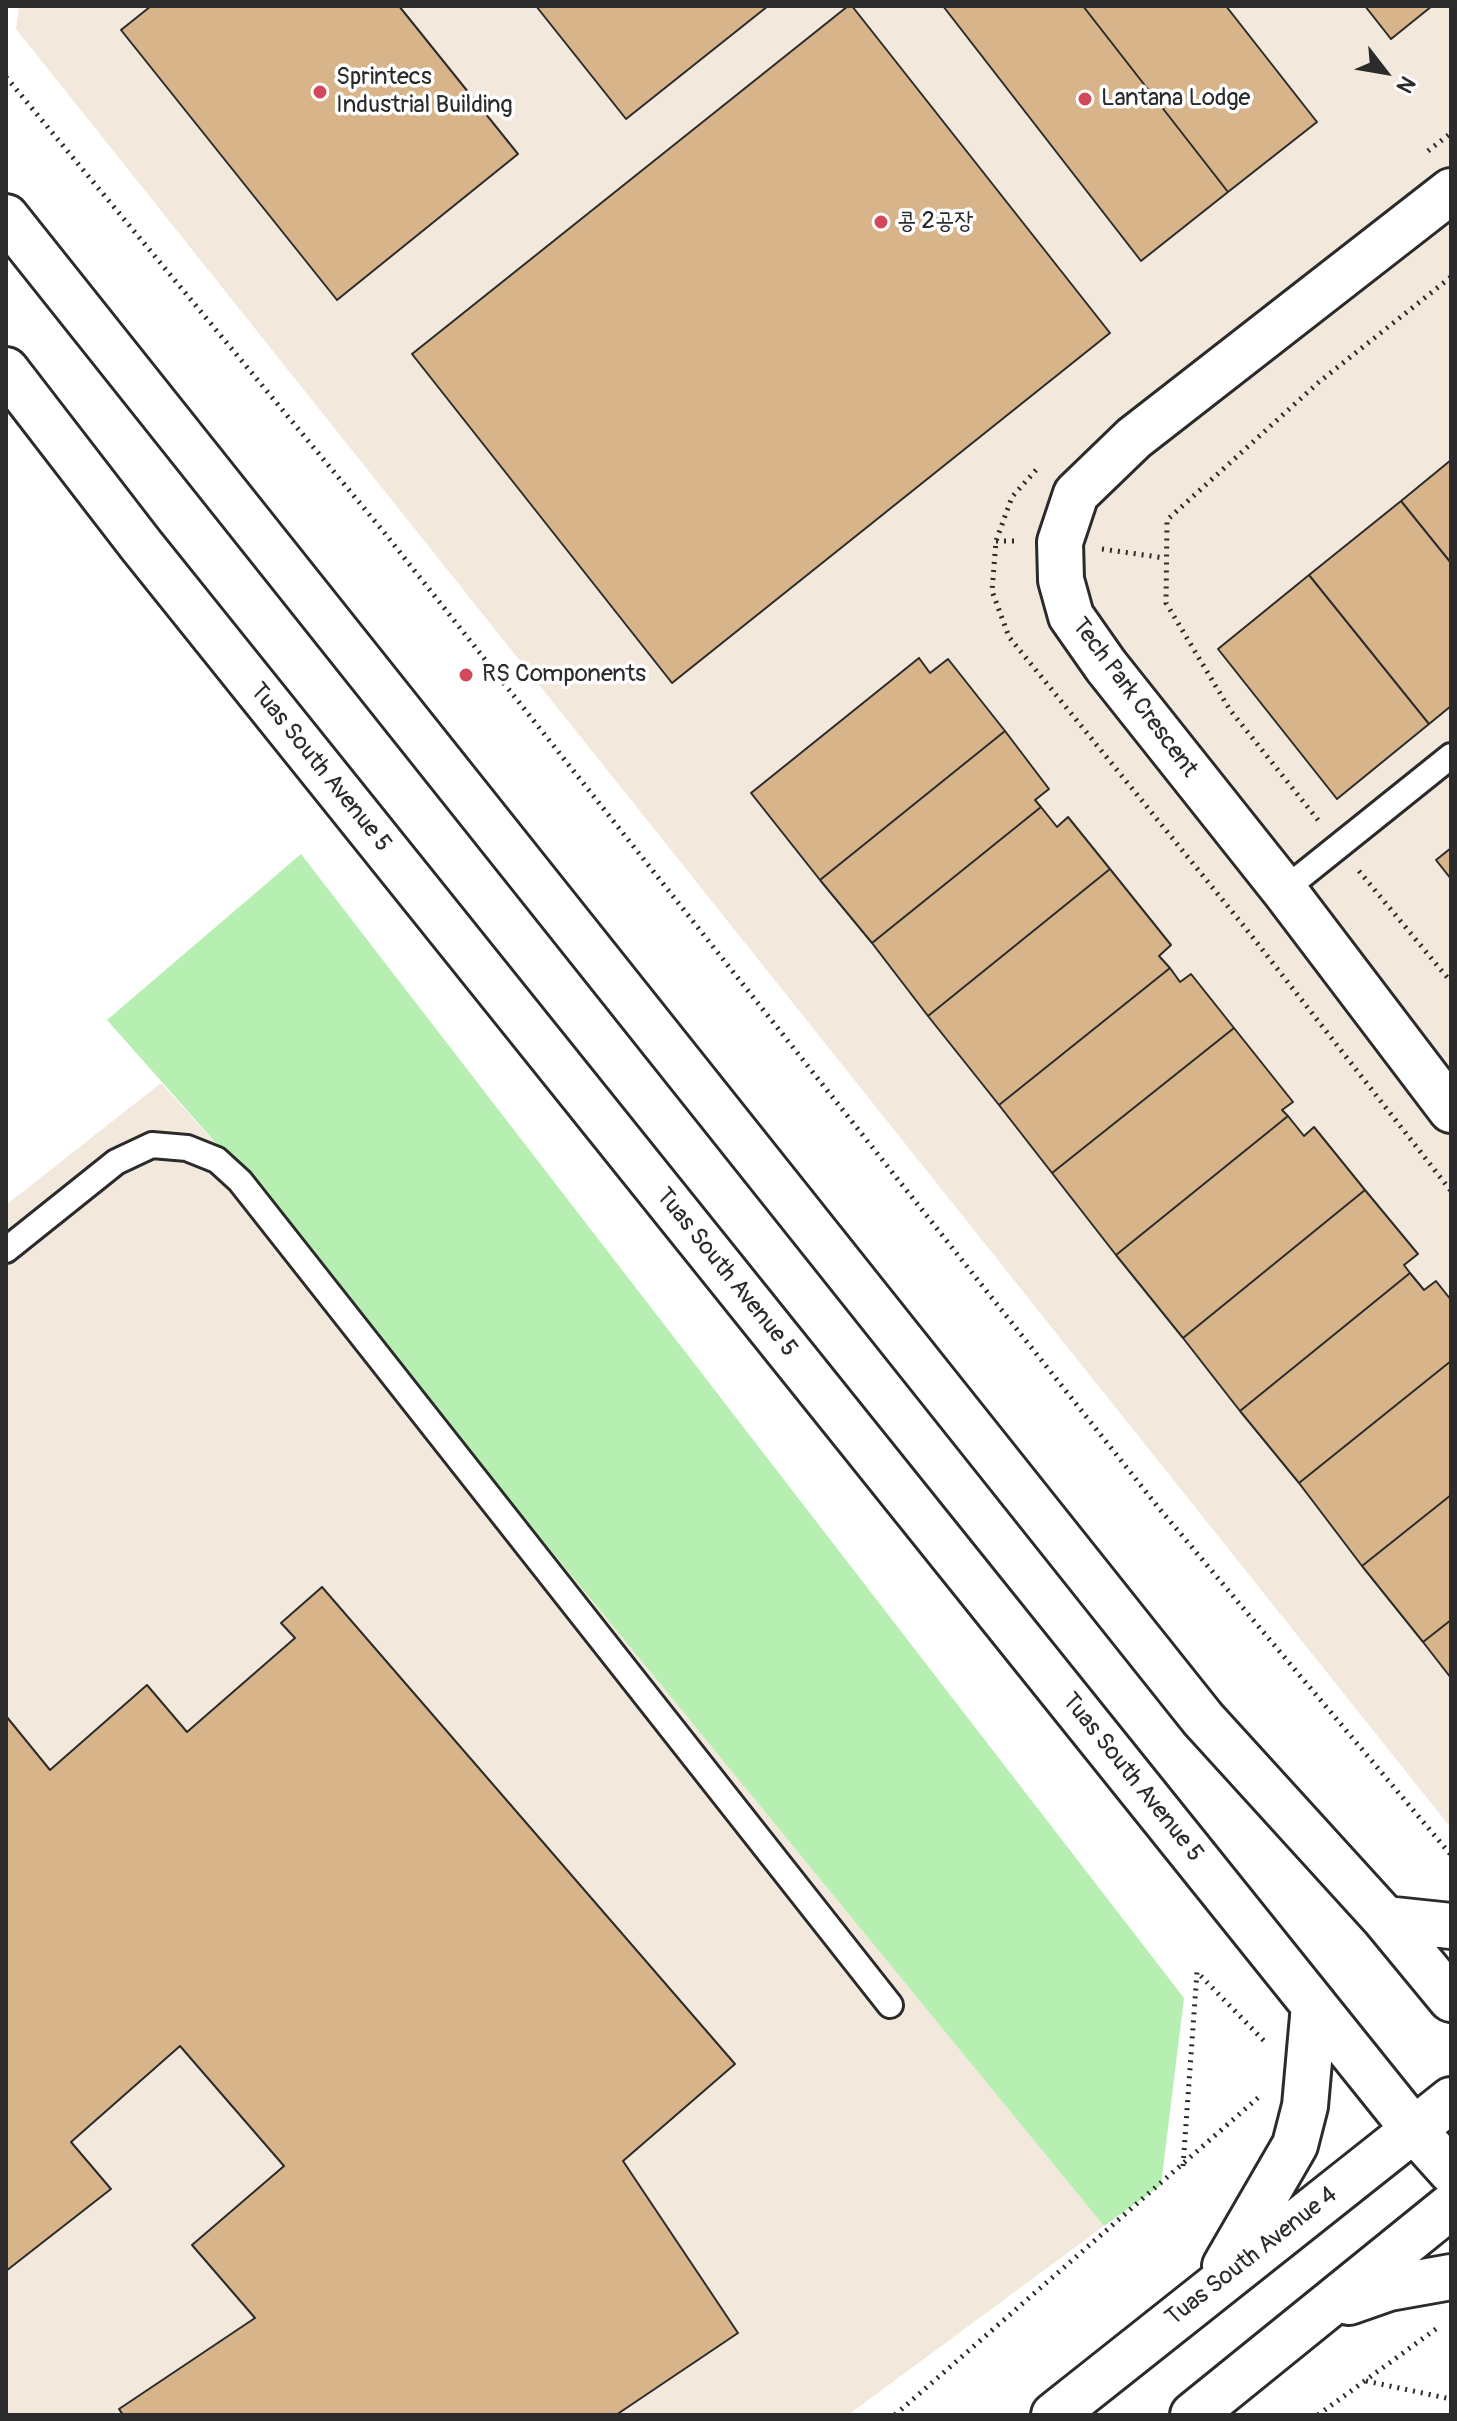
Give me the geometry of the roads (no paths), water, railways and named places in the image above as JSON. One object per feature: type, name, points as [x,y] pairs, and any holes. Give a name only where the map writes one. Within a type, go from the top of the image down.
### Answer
[{"type":"main road","name":"Tech Park Crescent","points":[[1451,191],[1134,438],[1076,494],[1060,542],[1061,580],[1071,616],[1106,666],[1284,890],[1451,1110]]},
{"type":"main road","points":[[6,217],[1203,1719],[1385,1919],[1451,1999]]},
{"type":"main road","name":"Tuas South Avenue 5","points":[[6,370],[161,570],[1415,2131],[1451,2171]]},
{"type":"main road","points":[[1385,1919],[1451,1926]]},
{"type":"main road","points":[[1212,2288],[1295,2145],[1305,2106],[1314,2005]]},
{"type":"main road","name":"Tuas South Avenue 4","points":[[1054,2415],[1451,2100]]},
{"type":"main road","points":[[1193,2415],[1451,2206]]},
{"type":"main road","points":[[1327,2309],[1389,2288],[1451,2277]]},
{"type":"lane","points":[[1284,890],[1451,756]]},
{"type":"lane","points":[[6,1250],[116,1162],[152,1145],[187,1148],[217,1160],[240,1181],[890,2005]]},
{"type":"place","name":"Sprintecs Industrial Building","points":[[320,92]]},
{"type":"place","name":"Lantana Lodge","points":[[1085,99]]},
{"type":"place","name":"콩 2공장","points":[[881,222]]},
{"type":"place","name":"RS Components","points":[[466,675]]}]
